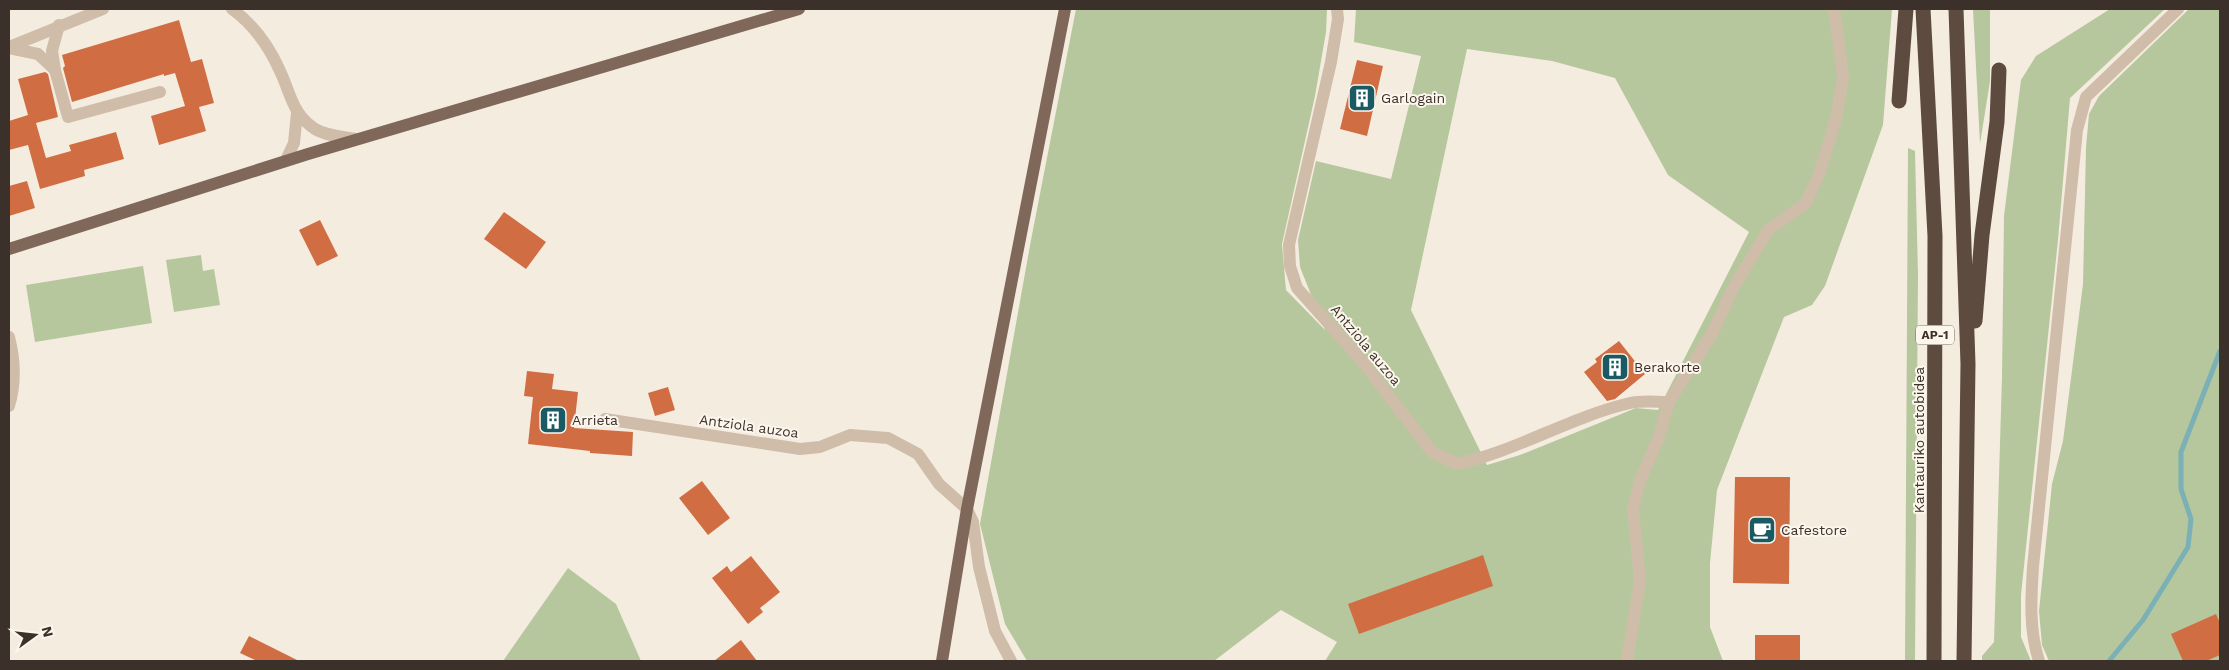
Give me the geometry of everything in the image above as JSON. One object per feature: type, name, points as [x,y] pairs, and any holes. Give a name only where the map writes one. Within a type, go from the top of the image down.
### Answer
[{"type":"highway","points":[[1899,101],[1906,9]]},
{"type":"highway","name":"Kantauriko autobidea","points":[[1923,9],[1935,236],[1934,661]]},
{"type":"highway","name":"AP-1","points":[[1956,9],[1968,364],[1964,661]]},
{"type":"highway","points":[[1968,364],[1975,328],[1982,235],[1997,122],[1999,70]]},
{"type":"main road","points":[[10,249],[286,160],[799,9]]},
{"type":"main road","points":[[942,661],[967,509],[1065,9]]},
{"type":"street","points":[[9,47],[59,25],[103,9]]},
{"type":"street","points":[[232,9],[245,18],[263,39],[280,71],[297,113],[294,143],[286,160]]},
{"type":"street","name":"Antziola auzoa","points":[[1337,9],[1338,19],[1331,62],[1289,245],[1290,266],[1297,288],[1363,362],[1432,452],[1457,464],[1478,460],[1584,417],[1632,402],[1669,402]]},
{"type":"street","points":[[1627,661],[1640,580],[1633,509],[1640,481],[1656,444],[1669,402],[1713,332],[1732,290],[1768,230],[1806,203],[1819,174],[1836,119],[1843,76],[1834,9]]},
{"type":"street","points":[[2039,661],[2034,645],[2032,622],[2033,566],[2077,130],[2086,97],[2178,9]]},
{"type":"street","points":[[59,25],[52,51],[55,70],[68,117],[160,92]]},
{"type":"street","points":[[9,47],[38,54],[55,70]]},
{"type":"street","points":[[297,113],[316,129],[356,139]]},
{"type":"street","points":[[9,337],[14,356],[13,394],[9,406]]},
{"type":"street","name":"Antziola auzoa","points":[[605,419],[800,449],[820,447],[850,435],[888,438],[918,454],[938,484],[967,509]]},
{"type":"street","points":[[967,509],[972,522],[979,567],[995,632],[1011,661]]},
{"type":"green space","points":[[1076,9],[1327,9],[1326,32],[1315,96],[1282,244],[1286,290],[1325,330],[1300,267],[1298,240],[1316,161],[1391,179],[1421,56],[1354,42],[1356,9],[1892,9],[1883,125],[1825,286],[1812,305],[1784,317],[1717,490],[1710,563],[1710,627],[1723,661],[1325,661],[1337,642],[1281,610],[1214,661],[1027,661],[1005,624],[980,524],[1031,240]],"holes":[[[1467,49],[1552,61],[1615,78],[1668,175],[1749,232],[1658,410],[1636,408],[1520,455],[1487,465],[1411,310]]]},
{"type":"green space","points":[[1973,9],[1990,9],[1990,81],[1980,144]]},
{"type":"green space","points":[[2110,9],[2165,9],[2070,98],[2058,240],[2021,595],[2021,637],[2031,661],[1982,661],[1982,656],[1994,642],[2002,377],[2004,216],[2021,80],[2036,56]]},
{"type":"green space","points":[[2189,9],[2220,9],[2220,661],[2049,661],[2042,645],[2039,611],[2052,484],[2063,441],[2083,284],[2086,147],[2089,114],[2099,96]]},
{"type":"green space","points":[[1908,148],[1915,151],[1918,275],[1915,661],[1905,661]]},
{"type":"green space","points":[[201,255],[203,271],[214,269],[220,305],[174,312],[166,260]]},
{"type":"green space","points":[[143,266],[152,323],[35,342],[26,285]]},
{"type":"green space","points":[[568,568],[616,604],[641,661],[503,661]]},
{"type":"building","points":[[179,20],[191,62],[202,59],[214,103],[199,107],[206,131],[159,145],[151,116],[185,106],[175,73],[164,76],[164,74],[72,102],[63,68],[65,66],[62,55]]},
{"type":"building","name":"Garlogain","points":[[1357,60],[1383,66],[1367,136],[1340,129]]},
{"type":"building","points":[[45,72],[48,74],[58,117],[36,123],[46,158],[71,151],[69,145],[116,132],[124,159],[84,170],[85,176],[40,189],[28,145],[9,150],[9,121],[28,115],[18,79]]},
{"type":"building","points":[[27,181],[35,208],[9,216],[9,186]]},
{"type":"building","points":[[504,212],[546,242],[526,269],[484,239]]},
{"type":"building","points":[[320,220],[338,256],[317,266],[299,230]]},
{"type":"building","name":"Berakorte","points":[[1619,341],[1645,374],[1615,399],[1607,401],[1584,372],[1597,362],[1595,359]]},
{"type":"building","name":"Arrieta","points":[[527,371],[554,374],[552,389],[578,392],[574,428],[633,432],[632,456],[590,453],[590,451],[528,444],[533,397],[524,396]]},
{"type":"building","points":[[668,387],[675,410],[655,416],[648,393]]},
{"type":"building","name":"Cafestore","points":[[1735,477],[1790,477],[1789,584],[1733,583]]},
{"type":"building","points":[[702,481],[730,518],[708,535],[679,498]]},
{"type":"building","points":[[1483,555],[1493,586],[1359,634],[1348,604]]},
{"type":"building","points":[[751,556],[780,592],[760,608],[763,612],[748,624],[712,578],[727,566],[731,572]]},
{"type":"building","points":[[2216,614],[2220,623],[2220,655],[2206,661],[2183,661],[2171,634]]},
{"type":"building","points":[[1755,635],[1800,635],[1800,661],[1755,661]]},
{"type":"building","points":[[249,636],[299,661],[257,661],[240,653]]},
{"type":"building","points":[[741,640],[757,661],[714,661]]},
{"type":"waterway","points":[[2109,661],[2143,620],[2188,547],[2191,519],[2181,489],[2181,452],[2220,351]]},
{"type":"place","name":"Garlogain","points":[[1362,98]]},
{"type":"place","name":"Berakorte","points":[[1615,367]]},
{"type":"place","name":"Arrieta","points":[[553,420]]},
{"type":"place","name":"Cafestore","points":[[1762,530]]}]
